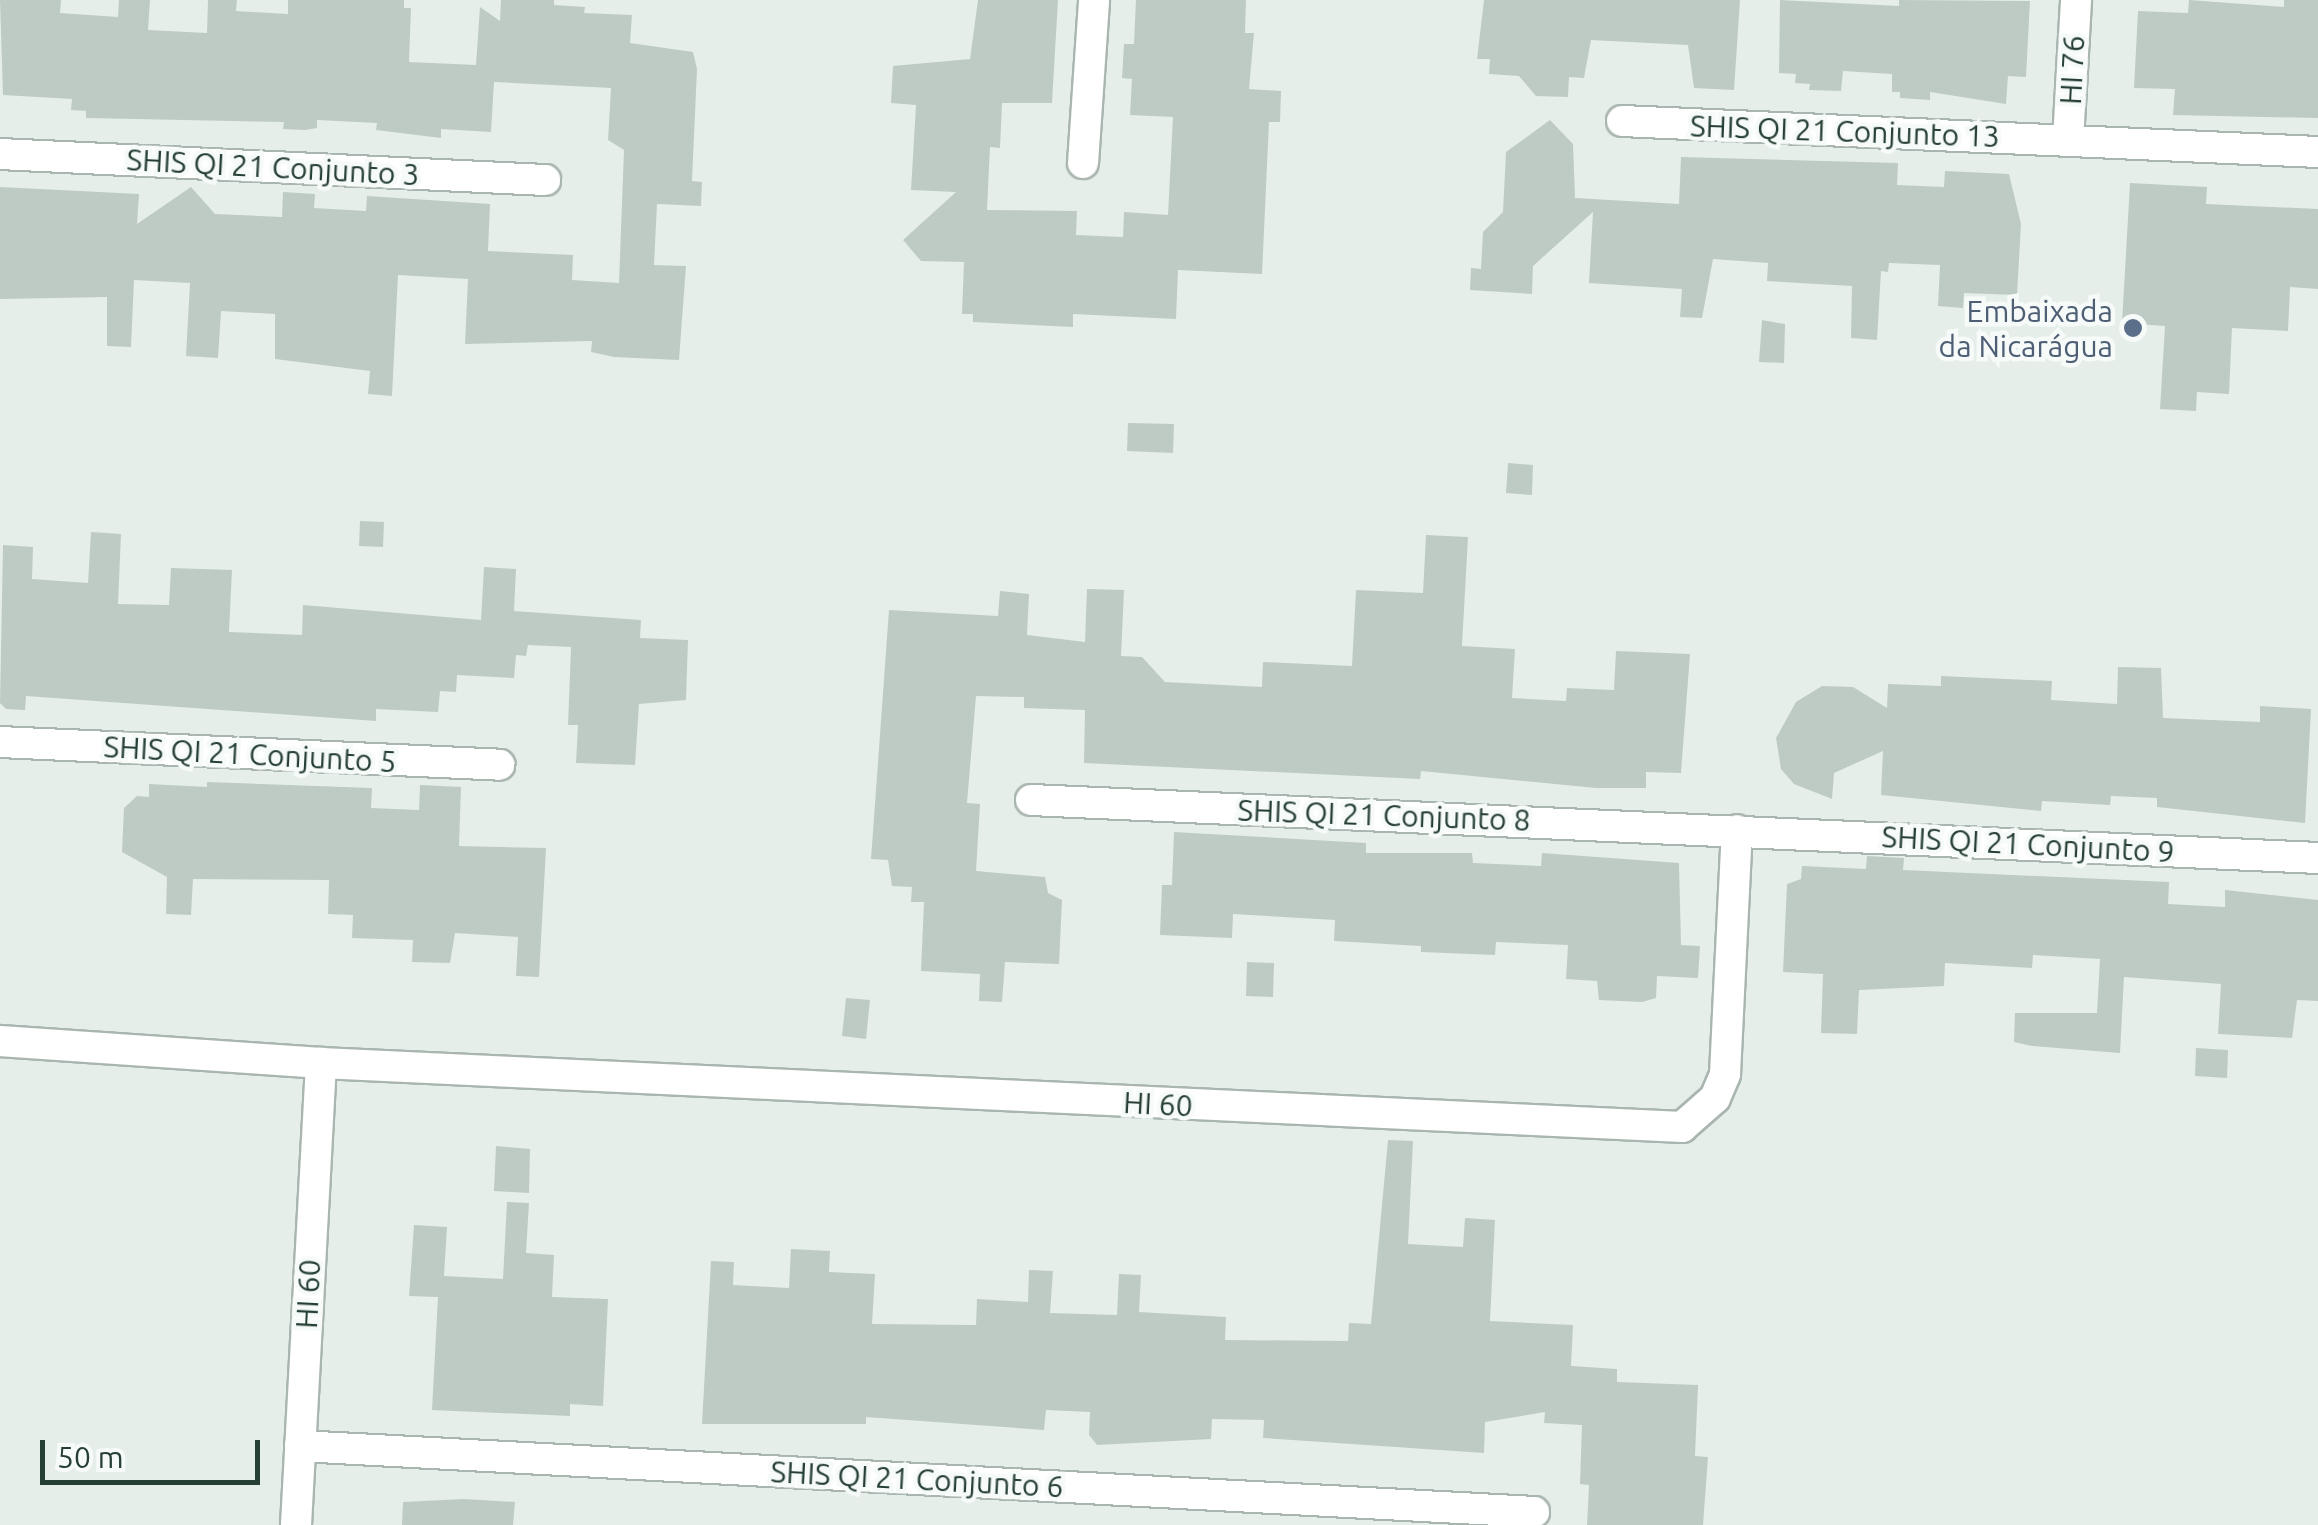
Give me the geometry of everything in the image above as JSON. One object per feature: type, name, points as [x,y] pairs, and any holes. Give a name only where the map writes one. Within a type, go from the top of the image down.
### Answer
[{"type":"street","points":[[1084,163],[1094,0]]},
{"type":"street","name":"HI 76","points":[[2068,140],[2076,0]]},
{"type":"street","name":"SHIS QI 21 Conjunto 13","points":[[1622,122],[2318,152]]},
{"type":"street","name":"SHIS QI 21 Conjunto 3","points":[[0,154],[545,180]]},
{"type":"street","name":"SHIS QI 21 Conjunto 5","points":[[0,742],[500,765]]},
{"type":"street","name":"SHIS QI 21 Conjunto 8","points":[[1031,800],[1737,830]]},
{"type":"street","name":"SHIS QI 21 Conjunto 9","points":[[1737,830],[2318,858]]},
{"type":"street","name":"HI 60","points":[[0,1040],[321,1063],[1682,1127],[1715,1098],[1725,1074],[1737,830]]},
{"type":"street","name":"HI 60","points":[[296,1525],[321,1063]]},
{"type":"street","name":"SHIS QI 21 Conjunto 6","points":[[300,1446],[1534,1512]]},
{"type":"building","points":[[0,0],[61,0],[60,13],[118,17],[119,0],[150,0],[148,30],[207,33],[208,0],[237,0],[236,11],[288,14],[288,0],[404,0],[404,8],[411,8],[409,62],[476,65],[480,7],[500,21],[501,0],[554,0],[554,5],[585,7],[584,13],[632,15],[630,43],[693,52],[697,69],[692,181],[702,182],[701,206],[657,204],[654,265],[686,266],[679,360],[591,352],[592,341],[465,344],[468,279],[398,275],[392,396],[368,394],[370,371],[275,359],[275,314],[221,311],[218,358],[186,356],[190,283],[134,280],[131,347],[107,346],[107,297],[0,299],[0,187],[139,194],[137,224],[191,187],[215,214],[282,217],[283,192],[315,194],[314,208],[366,211],[367,196],[490,204],[488,251],[573,255],[572,280],[619,283],[624,150],[608,140],[611,88],[494,82],[491,132],[441,129],[441,138],[376,130],[377,123],[317,120],[317,128],[305,130],[283,129],[284,122],[86,118],[86,111],[71,110],[72,99],[3,95]]},
{"type":"building","points":[[978,0],[1058,0],[1052,103],[1002,103],[1000,148],[990,147],[987,210],[1077,211],[1076,235],[1123,237],[1124,212],[1168,215],[1173,117],[1130,115],[1132,79],[1122,78],[1124,44],[1134,44],[1136,0],[1246,0],[1245,33],[1254,33],[1249,89],[1281,91],[1280,122],[1269,122],[1262,274],[1178,270],[1176,319],[1073,314],[1073,327],[973,322],[973,314],[962,314],[964,262],[921,261],[903,240],[956,192],[911,190],[916,105],[891,103],[893,66],[970,59]]},
{"type":"building","points":[[1484,0],[1740,0],[1734,90],[1694,88],[1688,45],[1591,40],[1584,78],[1569,77],[1568,97],[1536,96],[1519,76],[1489,74],[1490,59],[1477,59]]},
{"type":"building","points":[[1780,0],[1899,6],[1899,0],[2030,1],[2026,77],[2008,76],[2006,104],[1930,92],[1930,100],[1900,98],[1900,92],[1892,92],[1892,74],[1843,71],[1841,91],[1809,90],[1810,84],[1795,83],[1796,74],[1779,73]]},
{"type":"building","points":[[2189,0],[2284,7],[2284,0],[2318,0],[2318,118],[2173,115],[2175,89],[2134,88],[2138,11],[2188,13]]},
{"type":"building","points":[[1550,120],[1573,144],[1575,198],[1679,204],[1681,157],[1898,163],[1897,185],[1944,187],[1945,171],[2009,174],[2021,224],[2017,295],[1964,293],[1963,308],[1938,306],[1940,265],[1889,263],[1888,272],[1881,271],[1877,340],[1851,338],[1852,286],[1767,281],[1768,263],[1713,259],[1702,318],[1680,317],[1682,289],[1589,283],[1593,212],[1533,266],[1532,294],[1470,290],[1471,268],[1481,269],[1483,232],[1503,212],[1506,152]]},
{"type":"building","points":[[2130,183],[2207,187],[2206,204],[2318,209],[2318,289],[2290,287],[2288,331],[2232,328],[2229,394],[2197,392],[2196,411],[2160,409],[2165,326],[2122,323]]},
{"type":"building","points":[[1762,320],[1785,324],[1784,363],[1759,362]]},
{"type":"building","points":[[1128,423],[1174,424],[1173,453],[1127,451]]},
{"type":"building","points":[[1508,463],[1533,465],[1532,495],[1506,493]]},
{"type":"building","points":[[360,521],[384,522],[383,547],[359,546]]},
{"type":"building","points":[[91,532],[121,534],[118,604],[169,605],[171,568],[232,570],[229,632],[302,635],[303,605],[481,620],[484,567],[516,569],[514,611],[641,620],[640,638],[688,640],[686,700],[639,704],[635,765],[576,763],[578,725],[568,725],[571,647],[528,645],[526,656],[516,655],[514,678],[457,675],[456,692],[440,691],[438,712],[376,709],[376,721],[26,696],[25,710],[6,709],[0,703],[3,545],[33,547],[32,579],[88,583]]},
{"type":"building","points":[[1426,535],[1468,537],[1462,646],[1515,649],[1512,698],[1566,701],[1567,688],[1614,690],[1616,651],[1690,654],[1681,773],[1646,772],[1646,788],[1596,788],[1421,771],[1420,779],[1084,763],[1085,710],[1024,708],[1024,697],[976,696],[967,803],[980,804],[976,871],[1045,877],[1048,893],[1062,900],[1059,964],[1005,962],[1002,1002],[979,1001],[980,974],[921,971],[924,902],[911,902],[912,887],[892,886],[888,860],[871,859],[889,610],[998,616],[1000,591],[1029,594],[1027,635],[1085,642],[1087,589],[1124,590],[1121,656],[1142,657],[1165,682],[1262,687],[1263,662],[1352,666],[1356,590],[1423,593]]},
{"type":"building","points":[[2118,667],[2161,668],[2163,718],[2260,722],[2260,706],[2311,709],[2305,823],[2157,807],[2157,798],[2111,796],[2110,805],[2042,801],[2041,811],[1881,795],[1883,751],[1834,773],[1832,799],[1794,784],[1781,769],[1776,738],[1796,702],[1822,686],[1853,687],[1887,708],[1888,684],[1941,686],[1941,676],[2052,681],[2051,700],[2117,704]]},
{"type":"building","points":[[207,782],[372,788],[371,808],[419,810],[420,785],[461,787],[459,846],[546,848],[539,977],[516,976],[518,937],[455,933],[450,963],[412,962],[413,940],[352,938],[353,915],[328,914],[329,880],[193,879],[191,915],[166,914],[167,877],[122,852],[124,808],[137,796],[149,797],[149,784],[207,787]]},
{"type":"building","points":[[1174,832],[1366,843],[1366,853],[1472,853],[1473,863],[1541,866],[1542,853],[1679,863],[1681,945],[1700,946],[1698,978],[1657,976],[1656,998],[1642,1002],[1599,1000],[1597,981],[1566,979],[1568,945],[1496,942],[1495,955],[1421,952],[1421,946],[1334,941],[1335,920],[1233,914],[1232,938],[1160,935],[1162,885],[1172,885]]},
{"type":"building","points":[[1867,856],[1904,858],[1903,870],[2169,882],[2168,904],[2225,907],[2225,890],[2318,900],[2318,1001],[2297,1000],[2292,1038],[2218,1034],[2221,984],[2124,977],[2120,1053],[2032,1046],[2014,1042],[2015,1013],[2097,1013],[2100,959],[2033,955],[2032,968],[1945,963],[1944,986],[1859,990],[1857,1034],[1821,1033],[1823,974],[1783,972],[1787,884],[1801,879],[1802,866],[1866,869]]},
{"type":"building","points":[[1247,962],[1274,963],[1273,997],[1246,996]]},
{"type":"building","points":[[846,998],[870,1000],[866,1039],[842,1036]]},
{"type":"building","points":[[2196,1048],[2228,1050],[2227,1078],[2195,1076]]},
{"type":"building","points":[[1388,1140],[1413,1141],[1408,1244],[1463,1247],[1465,1218],[1495,1220],[1490,1321],[1573,1325],[1571,1366],[1617,1369],[1617,1382],[1698,1385],[1695,1456],[1708,1457],[1703,1525],[1587,1525],[1589,1485],[1580,1484],[1582,1425],[1544,1423],[1545,1412],[1485,1422],[1484,1453],[1263,1438],[1264,1420],[1212,1419],[1211,1439],[1097,1445],[1089,1435],[1090,1412],[1046,1410],[1044,1430],[866,1417],[866,1424],[702,1424],[711,1261],[734,1262],[733,1285],[789,1288],[791,1249],[830,1251],[829,1272],[875,1274],[872,1324],[976,1325],[977,1299],[1028,1302],[1029,1270],[1053,1271],[1050,1313],[1117,1315],[1119,1274],[1141,1275],[1139,1312],[1226,1317],[1225,1340],[1348,1341],[1349,1323],[1371,1324]]},
{"type":"building","points":[[496,1146],[530,1149],[529,1193],[494,1191]]},
{"type":"building","points":[[507,1202],[529,1203],[526,1253],[554,1255],[552,1297],[608,1299],[603,1406],[570,1404],[570,1416],[432,1410],[438,1297],[409,1296],[414,1225],[447,1227],[444,1276],[503,1279]]},
{"type":"building","points":[[403,1502],[515,1502],[513,1525],[402,1525]]},
{"type":"place","name":"Embaixada da Nicarágua","points":[[2133,328]]}]
